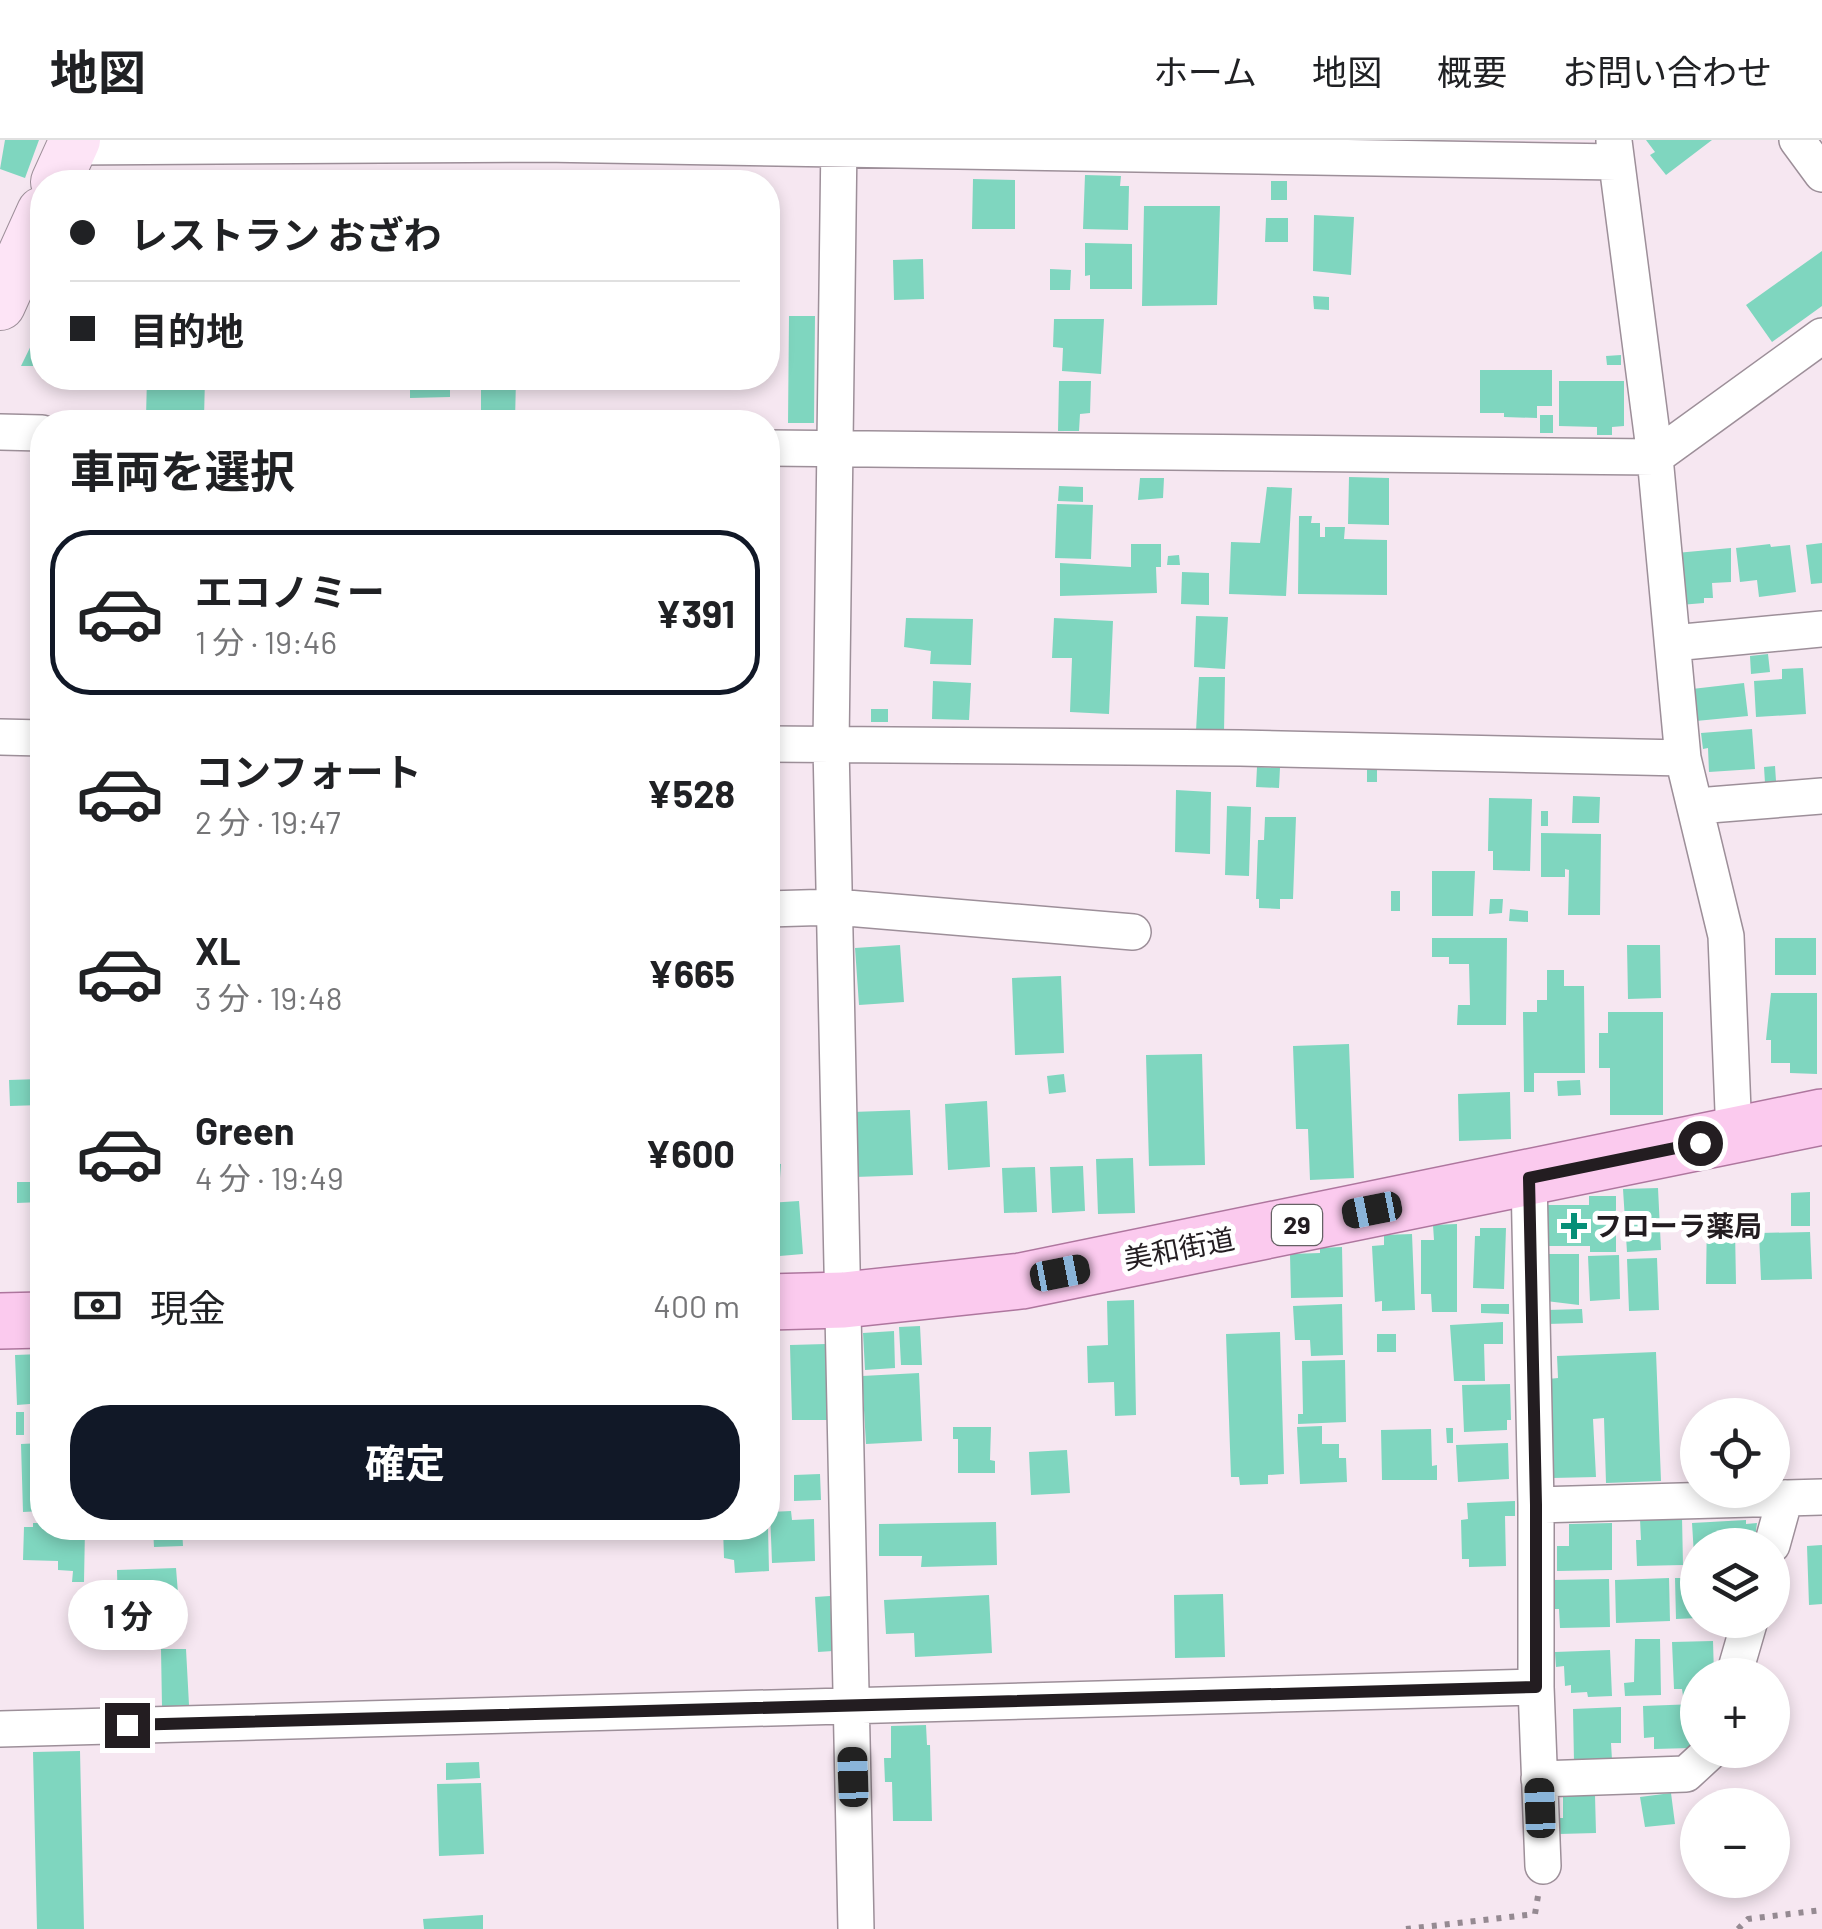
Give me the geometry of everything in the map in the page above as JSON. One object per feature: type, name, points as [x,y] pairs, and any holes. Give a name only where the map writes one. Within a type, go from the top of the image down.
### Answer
[{"type":"main road","name":"美和街道","points":[[780,1302],[844,1300],[1020,1280],[1822,1117]]},
{"type":"main road","points":[[0,1320],[30,1320]]},
{"type":"street","points":[[1798,140],[1822,174]]},
{"type":"street","points":[[68,156],[542,144],[1615,151],[1655,458],[1683,758],[1726,936],[1734,1136]]},
{"type":"street","points":[[839,146],[831,745],[856,1929]]},
{"type":"street","points":[[0,305],[30,239]]},
{"type":"street","points":[[780,448],[1655,458],[1822,336]]},
{"type":"street","points":[[0,432],[30,432]]},
{"type":"street","points":[[1672,643],[1822,630]]},
{"type":"street","points":[[0,737],[30,738]]},
{"type":"street","points":[[780,744],[1240,748],[1683,758]]},
{"type":"street","points":[[1696,806],[1822,796]]},
{"type":"street","points":[[780,909],[835,907],[1133,932]]},
{"type":"street","points":[[1529,1178],[1536,1687],[1543,1866]]},
{"type":"street","points":[[1790,1498],[1822,1498]]},
{"type":"street","points":[[1536,1505],[1680,1501]]},
{"type":"street","points":[[0,1729],[1536,1687]]},
{"type":"street","points":[[1540,1779],[1686,1774],[1692,1768]]},
{"type":"path","points":[[1406,1929],[1536,1914],[1543,1866]]},
{"type":"path","points":[[1738,1929],[1748,1920],[1822,1910]]},
{"type":"building","points":[[5,140],[39,140],[25,178],[0,169]]},
{"type":"building","points":[[1646,140],[1712,140],[1666,175],[1650,155],[1655,152]]},
{"type":"building","points":[[1085,175],[1121,176],[1120,186],[1129,186],[1128,230],[1083,229]]},
{"type":"building","points":[[973,179],[1015,180],[1015,229],[972,229]]},
{"type":"building","points":[[1271,181],[1287,181],[1287,200],[1271,200]]},
{"type":"building","points":[[1144,206],[1220,206],[1217,305],[1142,306]]},
{"type":"building","points":[[1314,215],[1354,217],[1351,275],[1313,271]]},
{"type":"building","points":[[1266,218],[1288,218],[1288,242],[1265,242]]},
{"type":"building","points":[[1085,243],[1132,244],[1132,289],[1090,289],[1090,275],[1085,276]]},
{"type":"building","points":[[1822,251],[1822,306],[1772,342],[1746,305]]},
{"type":"building","points":[[923,259],[924,299],[894,300],[893,260]]},
{"type":"building","points":[[1050,269],[1071,270],[1070,290],[1050,290]]},
{"type":"building","points":[[1313,296],[1329,297],[1329,310],[1314,309]]},
{"type":"building","points":[[789,316],[815,316],[814,423],[788,423]]},
{"type":"building","points":[[1054,319],[1104,319],[1101,374],[1062,371],[1063,348],[1053,347]]},
{"type":"building","points":[[30,348],[30,366],[21,366]]},
{"type":"building","points":[[1621,355],[1621,365],[1607,365],[1606,356]]},
{"type":"building","points":[[1480,370],[1552,370],[1552,406],[1537,406],[1537,418],[1480,413]]},
{"type":"building","points":[[1059,381],[1091,381],[1090,413],[1080,414],[1079,431],[1058,431]]},
{"type":"building","points":[[1559,381],[1624,381],[1624,426],[1612,427],[1612,435],[1597,435],[1597,427],[1559,426]]},
{"type":"building","points":[[147,390],[205,390],[204,410],[146,410]]},
{"type":"building","points":[[410,390],[450,390],[450,397],[410,398]]},
{"type":"building","points":[[481,390],[516,390],[515,410],[481,410]]},
{"type":"building","points":[[1540,415],[1553,415],[1553,433],[1540,433]]},
{"type":"building","points":[[1349,477],[1389,478],[1389,525],[1348,524]]},
{"type":"building","points":[[1140,478],[1164,478],[1163,498],[1138,500]]},
{"type":"building","points":[[1059,486],[1083,487],[1083,502],[1058,501]]},
{"type":"building","points":[[1267,487],[1292,488],[1286,596],[1229,594],[1231,542],[1260,543]]},
{"type":"building","points":[[1057,504],[1093,505],[1091,559],[1055,558]]},
{"type":"building","points":[[1299,516],[1312,516],[1311,523],[1320,523],[1320,537],[1325,537],[1325,527],[1345,527],[1344,539],[1387,540],[1387,595],[1298,594]]},
{"type":"building","points":[[1822,543],[1822,583],[1811,584],[1806,545]]},
{"type":"building","points":[[1131,544],[1161,544],[1161,567],[1156,567],[1157,593],[1060,596],[1060,563],[1131,567]]},
{"type":"building","points":[[1790,545],[1796,592],[1759,597],[1757,580],[1740,582],[1736,548]]},
{"type":"building","points":[[1731,548],[1731,582],[1712,583],[1713,598],[1704,598],[1704,603],[1680,605],[1676,553]]},
{"type":"building","points":[[1179,555],[1180,565],[1167,565],[1168,556]]},
{"type":"building","points":[[1182,572],[1209,573],[1209,605],[1181,604]]},
{"type":"building","points":[[1196,616],[1228,617],[1225,669],[1194,667]]},
{"type":"building","points":[[906,618],[973,619],[971,665],[930,664],[931,651],[904,647]]},
{"type":"building","points":[[1054,618],[1113,621],[1109,714],[1070,712],[1072,658],[1052,658]]},
{"type":"building","points":[[1768,654],[1770,672],[1751,674],[1750,656]]},
{"type":"building","points":[[1803,668],[1806,714],[1756,717],[1754,681],[1782,679],[1782,669]]},
{"type":"building","points":[[1199,677],[1225,677],[1224,732],[1196,731]]},
{"type":"building","points":[[933,681],[971,683],[969,720],[932,719]]},
{"type":"building","points":[[1744,683],[1748,716],[1696,721],[1692,689]]},
{"type":"building","points":[[871,709],[888,709],[888,722],[871,722]]},
{"type":"building","points":[[1752,729],[1755,769],[1709,772],[1708,748],[1703,749],[1701,733]]},
{"type":"building","points":[[1775,766],[1776,781],[1765,783],[1764,767]]},
{"type":"building","points":[[1257,767],[1280,768],[1279,788],[1256,787]]},
{"type":"building","points":[[1367,769],[1377,770],[1377,782],[1367,782]]},
{"type":"building","points":[[1176,790],[1211,792],[1210,854],[1175,852]]},
{"type":"building","points":[[1573,796],[1600,797],[1599,823],[1572,823]]},
{"type":"building","points":[[1489,798],[1532,799],[1530,871],[1493,870],[1493,851],[1488,851]]},
{"type":"building","points":[[1227,806],[1251,807],[1249,876],[1225,875]]},
{"type":"building","points":[[1541,811],[1548,811],[1548,826],[1541,826]]},
{"type":"building","points":[[1265,817],[1296,817],[1293,899],[1280,899],[1280,909],[1259,908],[1256,899],[1258,840],[1264,840]]},
{"type":"building","points":[[1541,833],[1601,834],[1600,915],[1568,915],[1569,870],[1565,869],[1565,877],[1541,877]]},
{"type":"building","points":[[1432,871],[1475,871],[1473,916],[1432,916]]},
{"type":"building","points":[[1391,891],[1400,891],[1400,911],[1391,911]]},
{"type":"building","points":[[1490,899],[1503,899],[1502,913],[1489,914]]},
{"type":"building","points":[[1510,909],[1528,911],[1528,922],[1509,921]]},
{"type":"building","points":[[1432,938],[1507,938],[1506,1025],[1457,1025],[1458,1005],[1470,1005],[1469,964],[1449,964],[1449,957],[1432,957]]},
{"type":"building","points":[[1775,938],[1816,938],[1816,975],[1775,975]]},
{"type":"building","points":[[900,945],[904,1002],[859,1005],[855,948]]},
{"type":"building","points":[[1627,945],[1660,945],[1661,998],[1628,999]]},
{"type":"building","points":[[1547,970],[1564,970],[1564,986],[1584,986],[1585,1073],[1534,1073],[1534,1092],[1524,1092],[1523,1012],[1537,1012],[1537,1000],[1547,1000]]},
{"type":"building","points":[[1061,976],[1064,1053],[1015,1055],[1012,978]]},
{"type":"building","points":[[1771,993],[1817,993],[1817,1074],[1790,1073],[1790,1063],[1771,1063],[1771,1040],[1766,1040]]},
{"type":"building","points":[[1608,1012],[1663,1012],[1663,1115],[1610,1115],[1610,1068],[1599,1068],[1599,1033],[1608,1033]]},
{"type":"building","points":[[1349,1044],[1354,1178],[1310,1180],[1308,1129],[1296,1129],[1293,1046]]},
{"type":"building","points":[[1202,1054],[1205,1165],[1149,1166],[1146,1055]]},
{"type":"building","points":[[1064,1074],[1066,1092],[1049,1094],[1047,1076]]},
{"type":"building","points":[[30,1079],[30,1105],[10,1106],[9,1080]]},
{"type":"building","points":[[1580,1080],[1581,1095],[1558,1096],[1557,1081]]},
{"type":"building","points":[[1510,1092],[1511,1139],[1459,1141],[1458,1094]]},
{"type":"building","points":[[987,1101],[990,1167],[948,1170],[945,1104]]},
{"type":"building","points":[[910,1110],[913,1175],[855,1177],[852,1112]]},
{"type":"building","points":[[1133,1158],[1135,1213],[1098,1214],[1096,1159]]},
{"type":"building","points":[[1083,1166],[1085,1211],[1052,1213],[1050,1167]]},
{"type":"building","points":[[1035,1167],[1037,1212],[1004,1213],[1002,1168]]},
{"type":"building","points":[[17,1182],[30,1182],[30,1202],[17,1203]]},
{"type":"building","points":[[1658,1188],[1661,1250],[1627,1252],[1623,1189]]},
{"type":"building","points":[[1810,1192],[1810,1226],[1791,1226],[1791,1193]]},
{"type":"building","points":[[1589,1196],[1616,1196],[1616,1252],[1590,1252],[1590,1246],[1543,1246],[1543,1205],[1589,1205]]},
{"type":"building","points":[[799,1201],[803,1254],[780,1256],[780,1202]]},
{"type":"building","points":[[1707,1214],[1727,1214],[1727,1229],[1735,1229],[1736,1284],[1706,1284]]},
{"type":"building","points":[[1457,1224],[1457,1312],[1432,1312],[1431,1294],[1421,1294],[1421,1240],[1434,1240],[1433,1225]]},
{"type":"building","points":[[1480,1228],[1506,1228],[1504,1289],[1473,1288],[1475,1236],[1480,1236]]},
{"type":"building","points":[[1810,1232],[1812,1279],[1761,1280],[1759,1233]]},
{"type":"building","points":[[1412,1234],[1415,1310],[1382,1311],[1382,1301],[1375,1302],[1372,1246],[1384,1245],[1384,1235]]},
{"type":"building","points":[[1342,1247],[1343,1297],[1291,1298],[1290,1254],[1320,1253],[1320,1248]]},
{"type":"building","points":[[1546,1254],[1579,1254],[1579,1305],[1546,1301]]},
{"type":"building","points":[[1619,1255],[1620,1299],[1590,1301],[1588,1256]]},
{"type":"building","points":[[1657,1258],[1659,1310],[1629,1311],[1627,1259]]},
{"type":"building","points":[[1134,1300],[1136,1415],[1115,1416],[1114,1382],[1088,1383],[1087,1346],[1108,1345],[1107,1301]]},
{"type":"building","points":[[1342,1304],[1343,1355],[1311,1356],[1310,1340],[1295,1340],[1293,1306]]},
{"type":"building","points":[[1481,1304],[1509,1304],[1509,1314],[1481,1313]]},
{"type":"building","points":[[1582,1309],[1583,1323],[1547,1324],[1547,1310]]},
{"type":"building","points":[[1503,1322],[1503,1344],[1484,1344],[1485,1381],[1454,1381],[1450,1325]]},
{"type":"building","points":[[920,1326],[922,1365],[901,1365],[899,1327]]},
{"type":"building","points":[[894,1331],[895,1368],[865,1370],[863,1333]]},
{"type":"building","points":[[1280,1332],[1284,1474],[1268,1475],[1268,1484],[1240,1485],[1239,1477],[1231,1477],[1226,1334]]},
{"type":"building","points":[[1377,1334],[1396,1334],[1396,1352],[1377,1352]]},
{"type":"building","points":[[826,1344],[827,1420],[792,1420],[790,1345]]},
{"type":"building","points":[[1656,1352],[1661,1481],[1606,1483],[1604,1418],[1593,1419],[1596,1477],[1552,1478],[1548,1379],[1558,1378],[1557,1356]]},
{"type":"building","points":[[30,1354],[30,1404],[17,1405],[15,1355]]},
{"type":"building","points":[[1345,1360],[1346,1422],[1298,1424],[1298,1414],[1303,1414],[1302,1361]]},
{"type":"building","points":[[919,1373],[922,1441],[866,1444],[862,1376]]},
{"type":"building","points":[[1510,1384],[1511,1420],[1507,1420],[1507,1430],[1464,1432],[1462,1385]]},
{"type":"building","points":[[16,1412],[24,1412],[24,1435],[16,1435]]},
{"type":"building","points":[[1322,1426],[1322,1444],[1339,1444],[1339,1458],[1346,1458],[1347,1482],[1300,1484],[1297,1427]]},
{"type":"building","points":[[953,1427],[991,1427],[990,1460],[995,1461],[995,1473],[958,1473],[958,1439],[953,1439]]},
{"type":"building","points":[[1446,1428],[1453,1428],[1453,1443],[1447,1443]]},
{"type":"building","points":[[1431,1429],[1432,1466],[1437,1465],[1437,1480],[1382,1480],[1381,1430]]},
{"type":"building","points":[[1508,1443],[1509,1479],[1458,1482],[1456,1445]]},
{"type":"building","points":[[21,1444],[30,1444],[30,1512],[23,1512]]},
{"type":"building","points":[[1067,1450],[1070,1493],[1031,1495],[1029,1452]]},
{"type":"building","points":[[820,1474],[821,1500],[794,1501],[794,1475]]},
{"type":"building","points":[[1515,1501],[1515,1516],[1505,1516],[1506,1566],[1469,1567],[1469,1559],[1462,1559],[1461,1520],[1468,1519],[1467,1503]]},
{"type":"building","points":[[791,1511],[792,1520],[814,1519],[815,1561],[772,1563],[771,1540],[780,1540],[780,1512]]},
{"type":"building","points":[[1682,1517],[1680,1565],[1637,1566],[1640,1519]]},
{"type":"building","points":[[996,1522],[997,1565],[921,1567],[922,1556],[879,1556],[879,1524]]},
{"type":"building","points":[[1612,1523],[1612,1570],[1557,1571],[1557,1546],[1569,1546],[1569,1524]]},
{"type":"building","points":[[1692,1523],[1757,1523],[1756,1528],[1692,1528]]},
{"type":"building","points":[[24,1527],[30,1527],[30,1540],[85,1540],[84,1582],[72,1582],[73,1571],[58,1570],[58,1561],[23,1560]]},
{"type":"building","points":[[154,1540],[183,1540],[183,1546],[154,1547]]},
{"type":"building","points":[[723,1540],[768,1540],[769,1571],[735,1573],[734,1560],[724,1558]]},
{"type":"building","points":[[1822,1545],[1822,1604],[1809,1605],[1807,1546]]},
{"type":"building","points":[[176,1568],[180,1619],[165,1621],[164,1608],[118,1611],[117,1570]]},
{"type":"building","points":[[1669,1578],[1670,1621],[1616,1623],[1615,1580]]},
{"type":"building","points":[[1675,1578],[1680,1578],[1680,1619],[1676,1619]]},
{"type":"building","points":[[1609,1579],[1610,1627],[1560,1628],[1559,1609],[1554,1609],[1553,1580]]},
{"type":"building","points":[[1223,1594],[1225,1657],[1175,1658],[1174,1595]]},
{"type":"building","points":[[989,1595],[992,1653],[915,1657],[914,1633],[886,1634],[884,1600]]},
{"type":"building","points":[[830,1596],[833,1651],[818,1652],[815,1597]]},
{"type":"building","points":[[1635,1639],[1660,1639],[1661,1695],[1625,1696],[1624,1683],[1634,1682]]},
{"type":"building","points":[[1713,1641],[1714,1658],[1680,1658],[1680,1689],[1674,1689],[1672,1642]]},
{"type":"building","points":[[161,1649],[186,1649],[189,1705],[162,1707]]},
{"type":"building","points":[[1610,1650],[1612,1696],[1571,1693],[1571,1685],[1565,1686],[1564,1666],[1556,1667],[1555,1652]]},
{"type":"building","points":[[1680,1705],[1680,1748],[1654,1749],[1654,1737],[1644,1738],[1643,1706]]},
{"type":"building","points":[[1621,1707],[1621,1743],[1611,1743],[1612,1760],[1574,1762],[1573,1709]]},
{"type":"building","points":[[926,1725],[932,1821],[893,1821],[892,1782],[885,1782],[884,1758],[891,1758],[891,1726]]},
{"type":"building","points":[[80,1751],[84,1929],[37,1929],[33,1752]]},
{"type":"building","points":[[479,1762],[480,1778],[446,1780],[446,1763]]},
{"type":"building","points":[[481,1783],[484,1854],[439,1856],[437,1784]]},
{"type":"building","points":[[1671,1793],[1675,1824],[1645,1827],[1640,1797]]},
{"type":"building","points":[[1595,1795],[1596,1833],[1559,1834],[1563,1796]]},
{"type":"building","points":[[483,1915],[483,1929],[424,1929],[423,1919]]},
{"type":"place","name":"フローラ薬局","points":[[1574,1226]]},
{"type":"route","points":[[127,1725],[1536,1687],[1529,1178],[1700,1143]]}]
